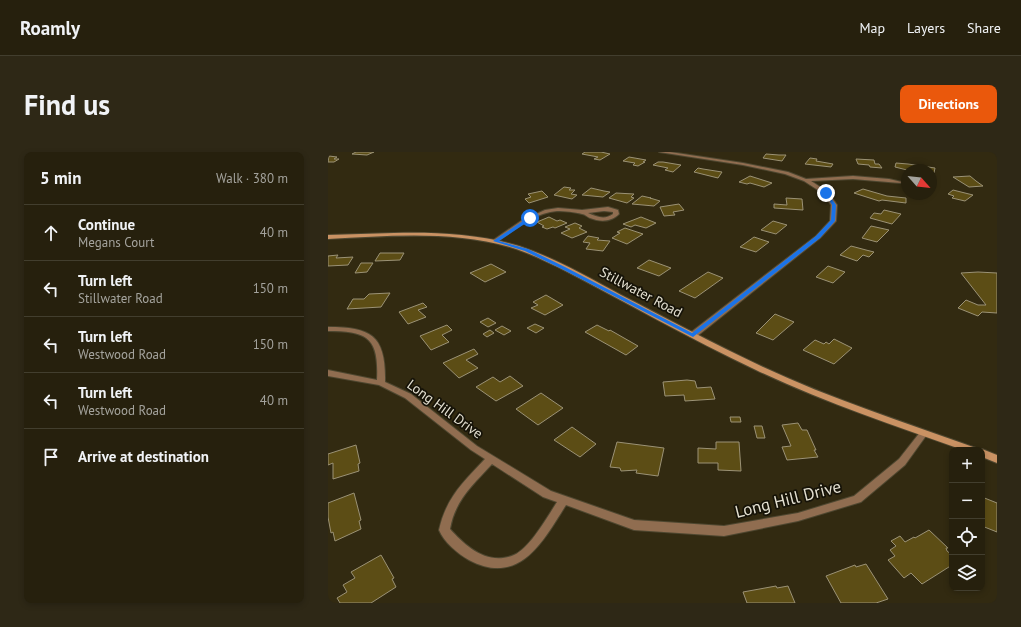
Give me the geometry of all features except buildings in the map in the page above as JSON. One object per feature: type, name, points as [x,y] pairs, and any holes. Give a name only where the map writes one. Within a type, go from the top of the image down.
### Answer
[{"type":"main road","name":"Stillwater Road","points":[[328,237],[446,235],[495,241],[527,250],[783,380],[858,410],[964,447]]},
{"type":"main road","points":[[985,454],[997,459]]},
{"type":"street","points":[[661,152],[743,164],[786,173],[806,180],[826,193],[834,205],[833,221],[818,237],[693,335]]},
{"type":"street","points":[[806,180],[825,178],[881,179],[900,182]]},
{"type":"street","points":[[495,241],[530,218],[544,212],[558,210],[583,212],[611,209],[616,211],[616,214],[608,219],[601,220],[591,217],[583,212]]},
{"type":"street","points":[[328,329],[348,328],[368,334],[378,347],[381,358],[381,383]]},
{"type":"street","name":"Long Hill Drive","points":[[328,373],[381,383],[408,396],[474,448],[547,494],[634,525],[724,531],[798,517],[858,499],[902,462],[924,433]]},
{"type":"street","points":[[492,459],[455,498],[446,517],[444,530],[457,545],[477,560],[496,563],[519,558],[538,538],[564,500]]},
{"type":"route","points":[[530,218],[495,241],[527,250],[693,335],[818,237],[833,221],[834,205],[826,193]]}]
